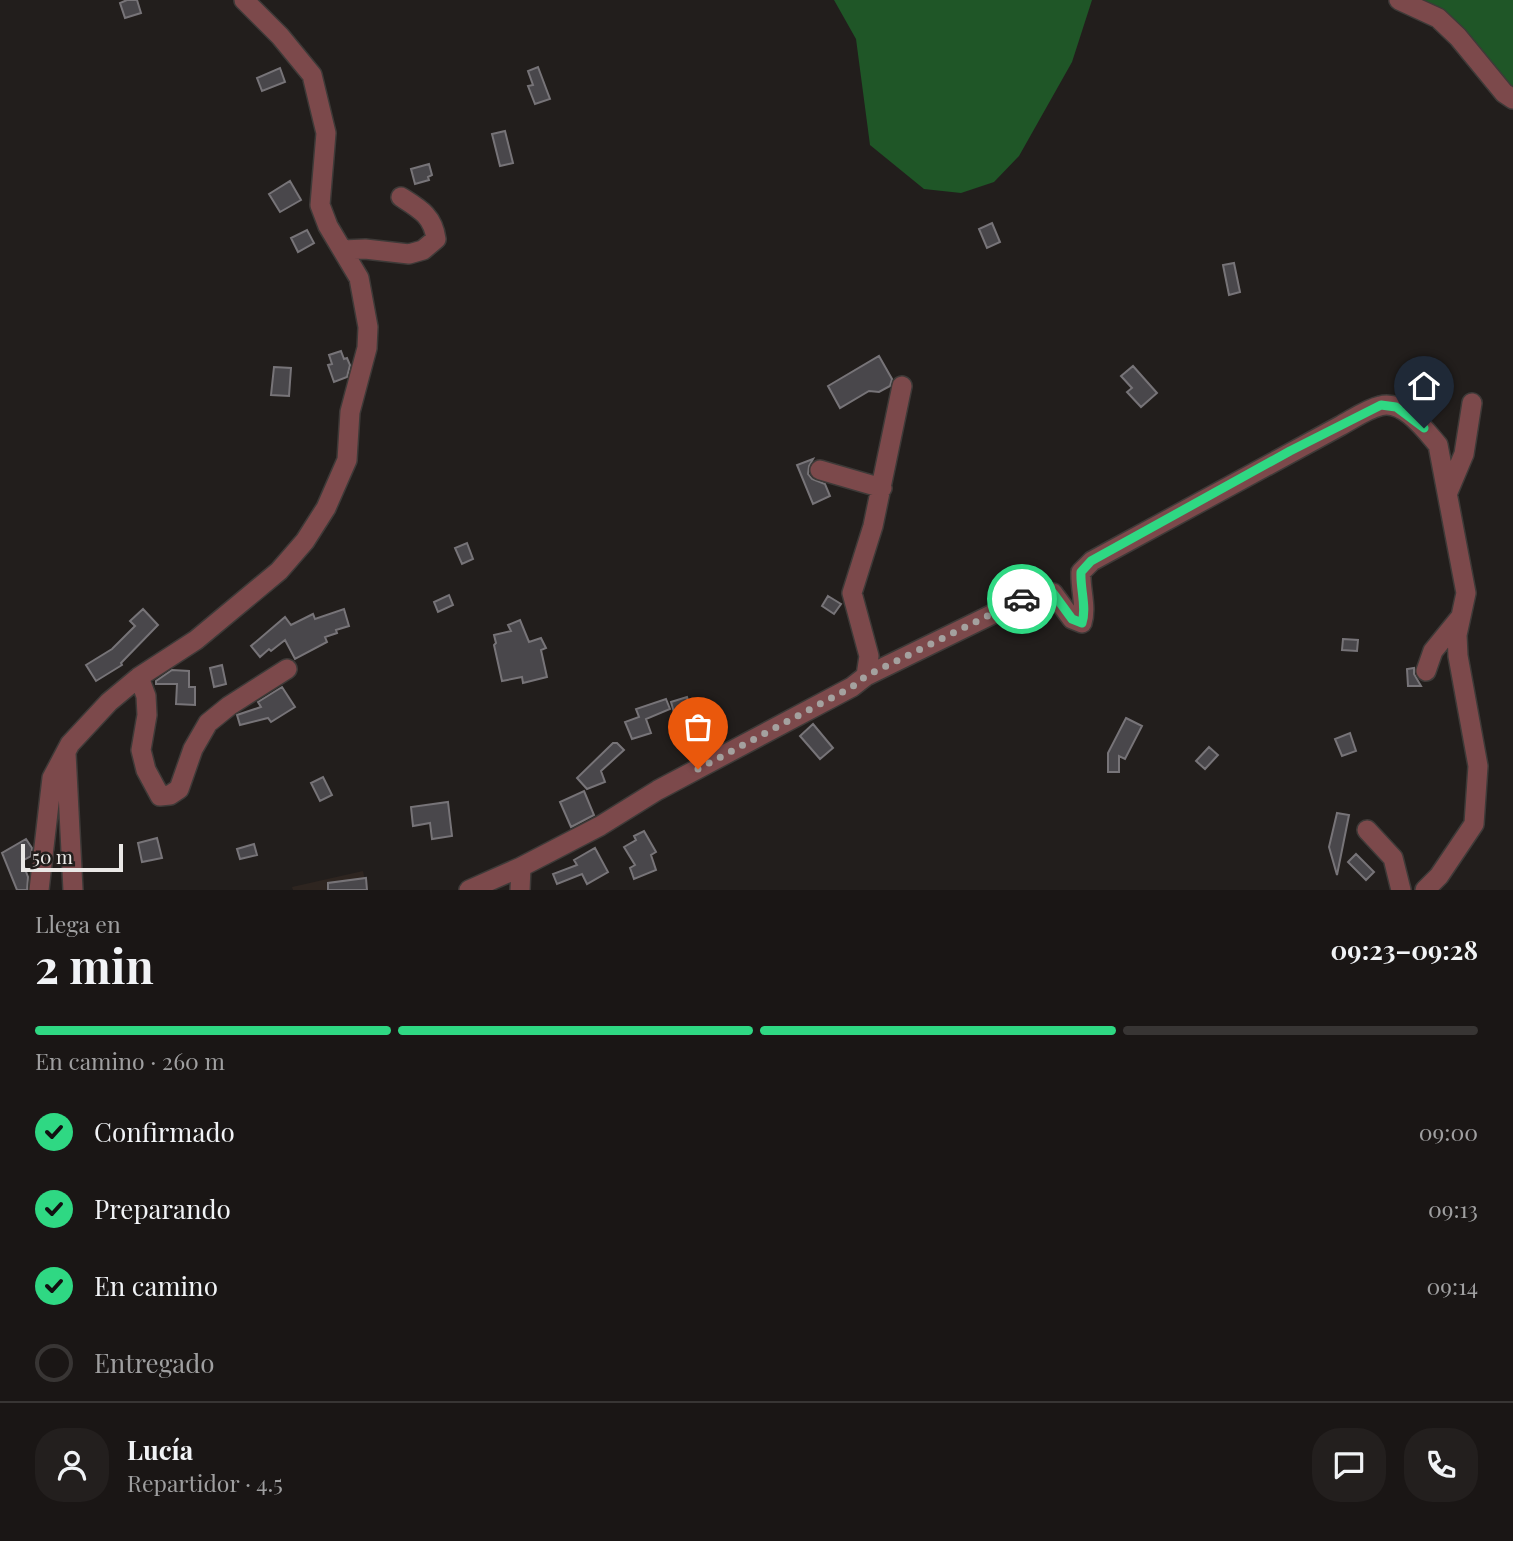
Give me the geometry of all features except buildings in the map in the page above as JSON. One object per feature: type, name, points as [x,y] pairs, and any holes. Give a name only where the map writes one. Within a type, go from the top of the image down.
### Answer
[{"type":"street","points":[[39,890],[52,778],[70,744],[98,713],[139,677],[205,633],[279,571],[305,541],[335,492],[347,460],[349,412],[367,348],[368,327],[359,278],[328,226],[320,205],[326,134],[312,75],[281,36],[244,0]]},
{"type":"street","points":[[1399,0],[1438,18],[1458,37],[1504,93],[1513,99]]},
{"type":"street","points":[[343,250],[365,249],[409,254],[423,250],[436,239],[434,226],[422,210],[401,197]]},
{"type":"street","points":[[866,676],[869,656],[852,593],[882,488],[902,386]]},
{"type":"street","points":[[1448,492],[1464,454],[1472,402]]},
{"type":"street","points":[[469,890],[521,867],[600,826],[658,790],[852,687],[866,676],[1040,591],[1053,593],[1072,619],[1082,623],[1085,612],[1080,590],[1081,572],[1091,561],[1290,451],[1381,405],[1396,407],[1409,415],[1438,446],[1466,593],[1457,635],[1458,656],[1478,766],[1474,824],[1439,876],[1425,890]]},
{"type":"street","points":[[820,470],[882,488]]},
{"type":"street","points":[[1426,671],[1433,651],[1460,618]]},
{"type":"street","points":[[139,677],[146,696],[147,715],[141,750],[146,770],[160,796],[170,795],[179,789],[197,739],[215,715],[287,669]]},
{"type":"street","points":[[66,752],[73,890]]},
{"type":"street","points":[[1367,830],[1393,859],[1401,890]]},
{"type":"street","points":[[520,890],[521,867]]},
{"type":"shaded area","points":[[363,871],[367,890],[293,890],[292,887]]},
{"type":"green space","points":[[834,0],[1092,0],[1072,62],[1019,156],[994,182],[961,193],[924,189],[870,145],[856,39]]},
{"type":"green space","points":[[1424,0],[1513,0],[1513,96],[1426,11]]},
{"type":"way so far","points":[[698,769],[852,687],[866,676],[1022,599]]},
{"type":"route","points":[[1022,599],[1040,591],[1053,593],[1072,619],[1082,623],[1085,612],[1080,590],[1081,572],[1091,561],[1290,451],[1381,405],[1396,407],[1424,428]]}]
